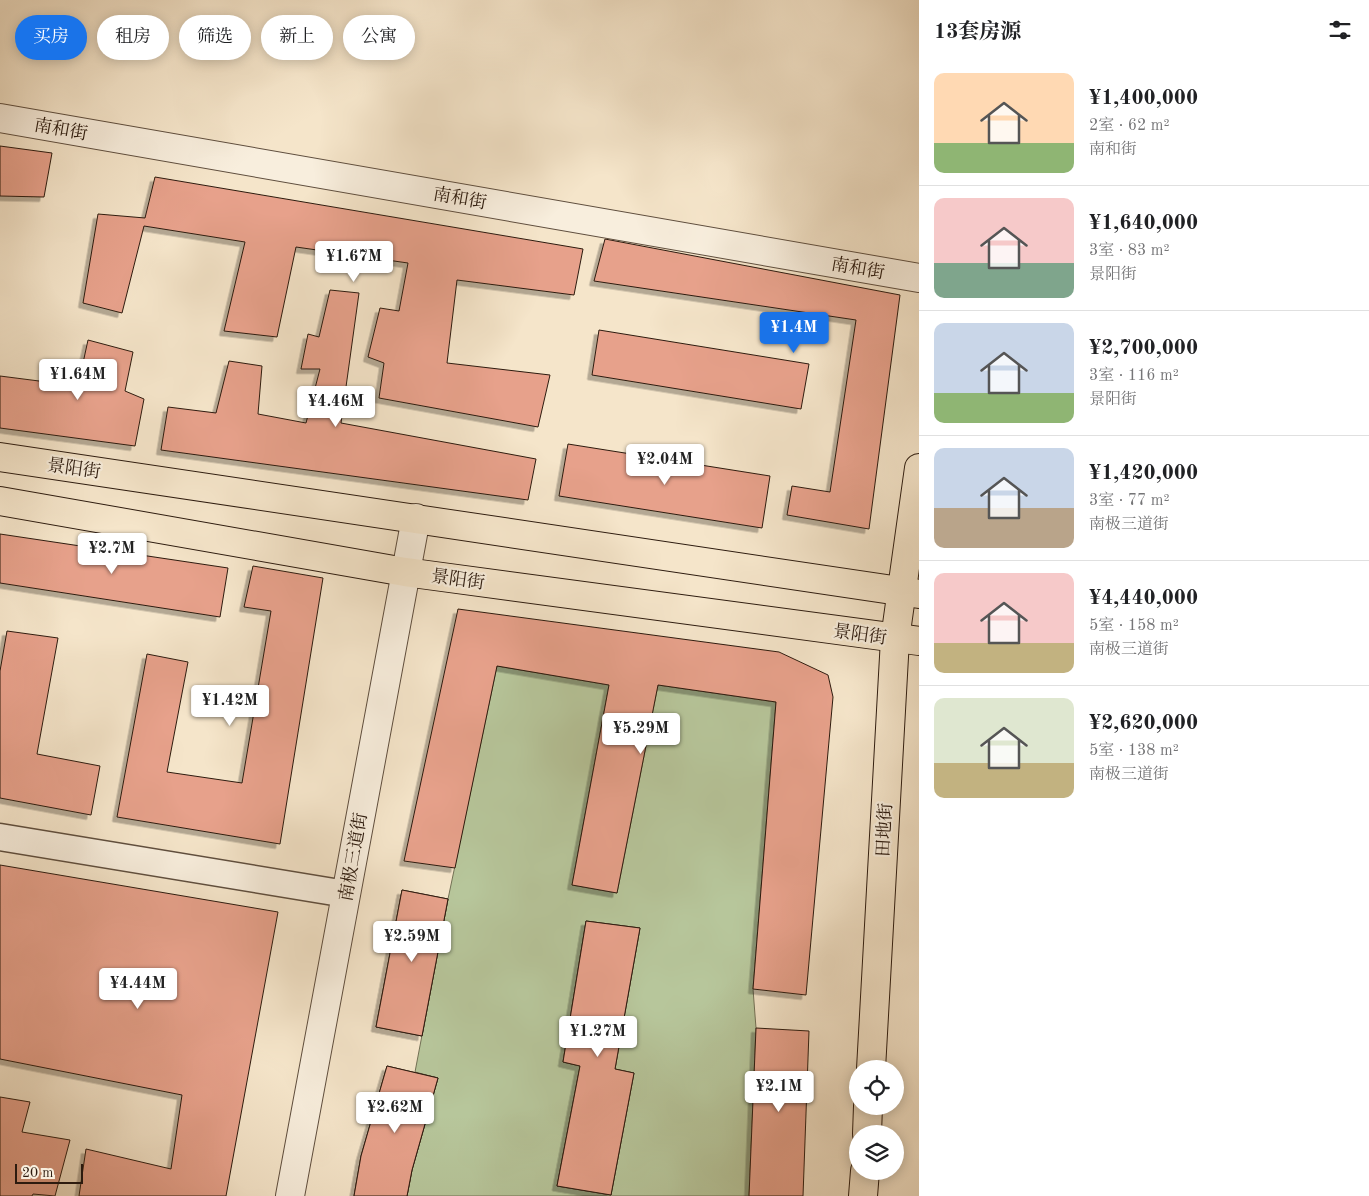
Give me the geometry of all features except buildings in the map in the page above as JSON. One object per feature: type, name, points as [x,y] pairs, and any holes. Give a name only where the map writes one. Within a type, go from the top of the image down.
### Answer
[{"type":"main road","name":"景阳街","points":[[0,457],[910,593]]},
{"type":"main road","name":"田地街","points":[[871,1060],[907,640],[919,468]]},
{"type":"main road","name":"景阳街","points":[[0,501],[405,572],[907,640]]},
{"type":"main road","points":[[863,1196],[864,1180]]},
{"type":"street","name":"南和街","points":[[0,118],[919,278]]},
{"type":"street","name":"南极三道街","points":[[290,1196],[416,518]]},
{"type":"street","points":[[0,837],[346,894]]},
{"type":"green space","points":[[497,666],[609,685],[572,885],[617,893],[658,685],[776,702],[753,989],[756,1028],[749,1196],[407,1196],[412,1170],[438,1078],[415,1072],[448,899]]}]
